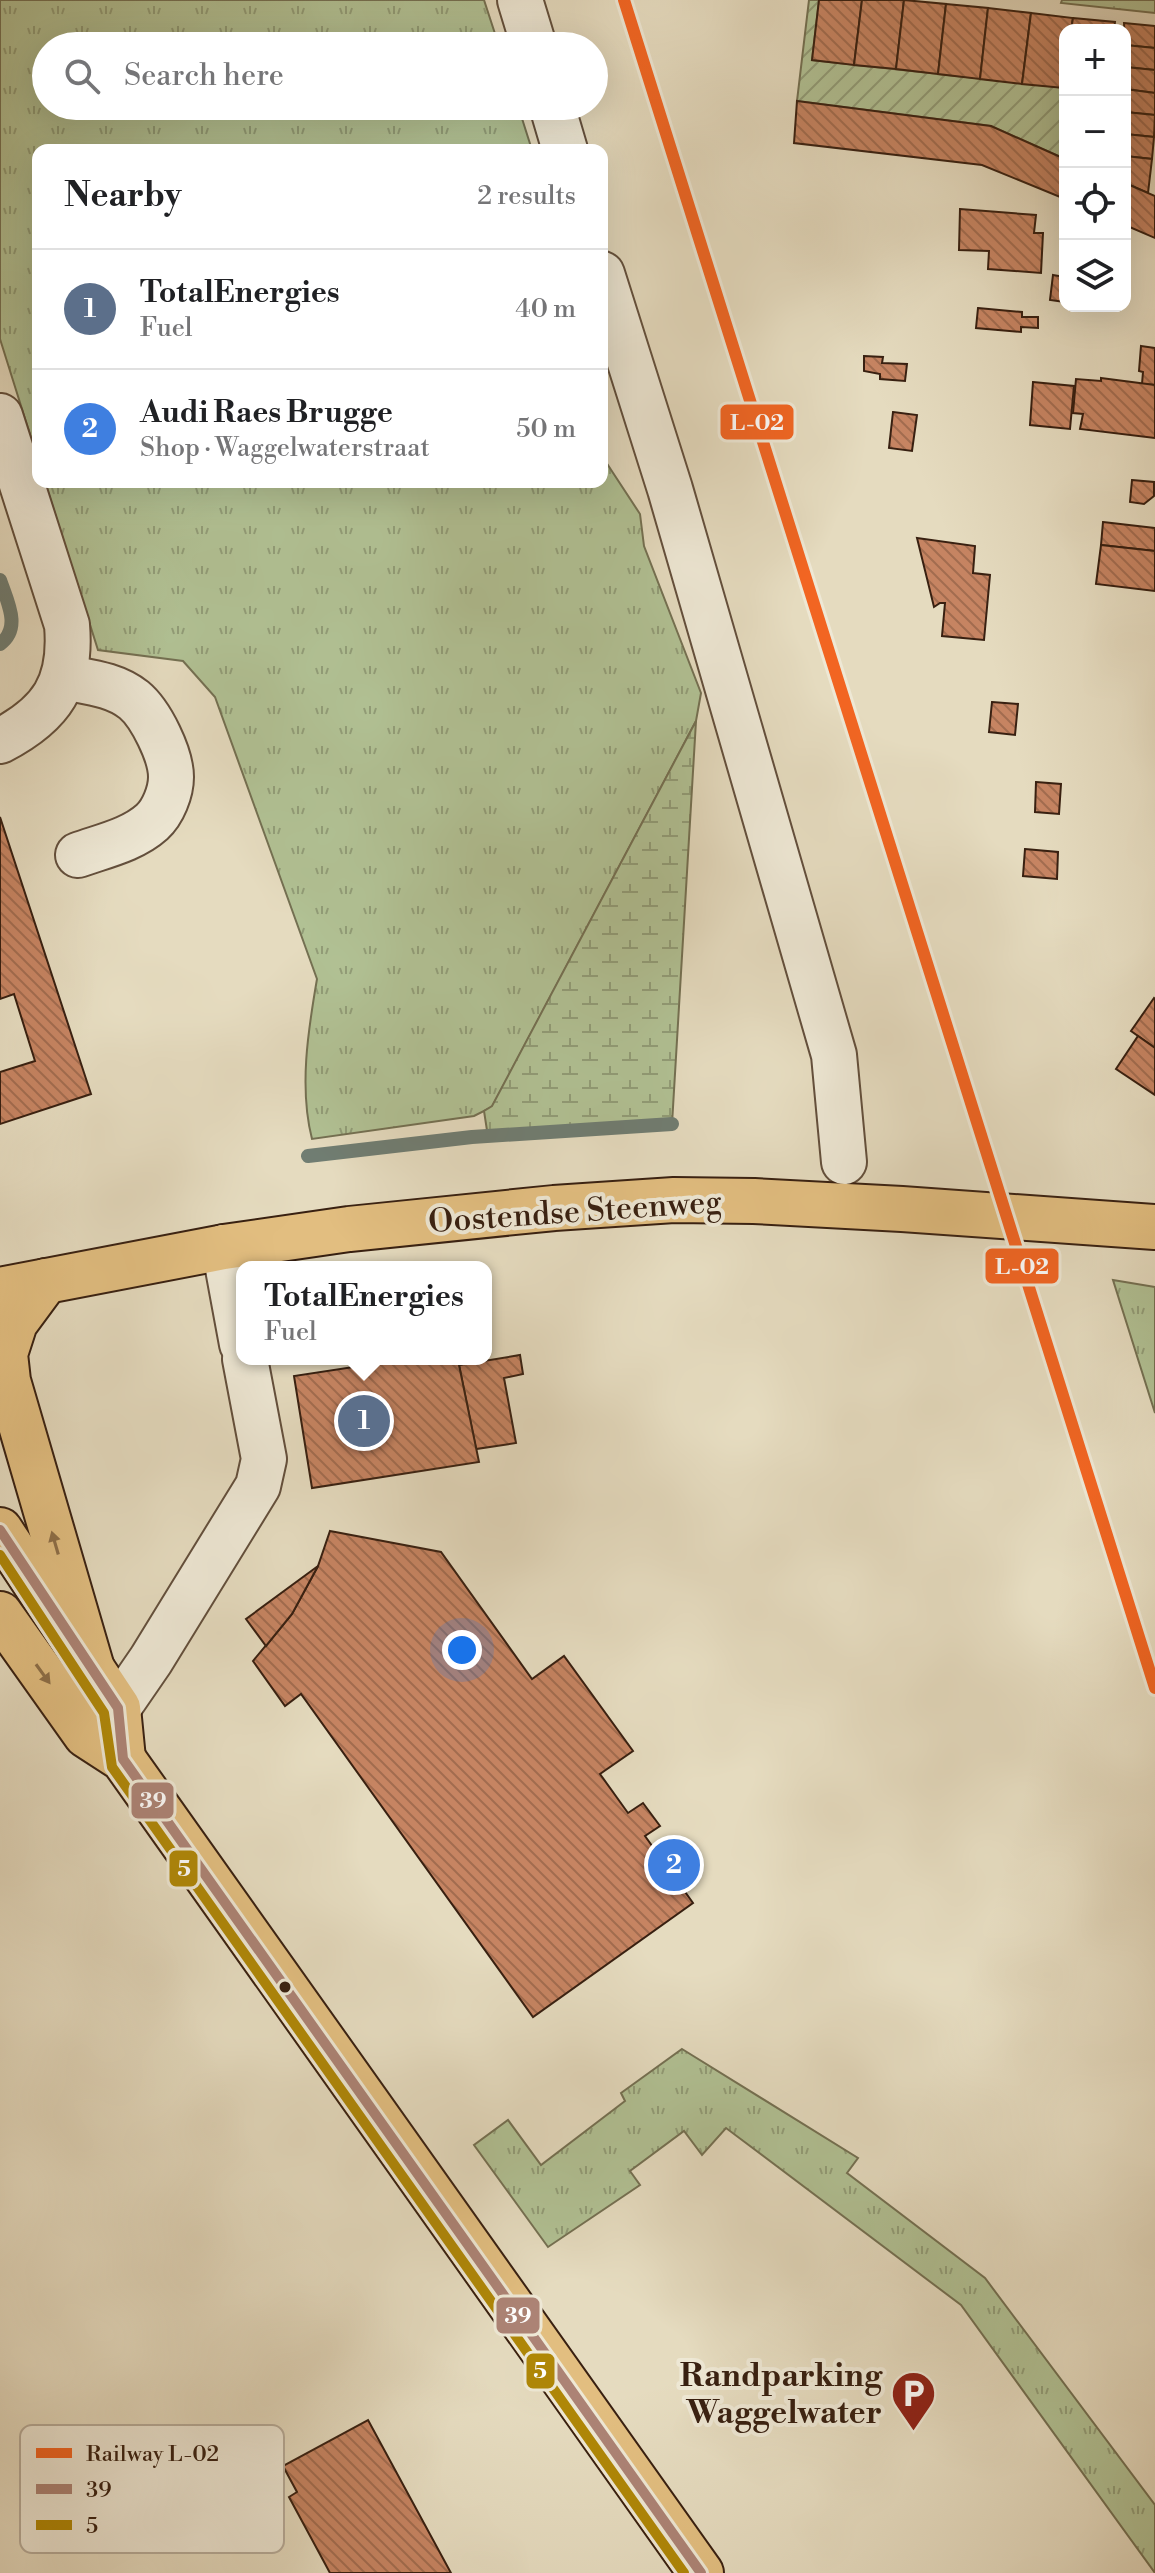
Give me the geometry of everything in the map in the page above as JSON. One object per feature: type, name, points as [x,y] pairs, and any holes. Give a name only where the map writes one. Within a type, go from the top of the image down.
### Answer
[{"type":"main road","name":"Oostendse Steenweg","points":[[0,1290],[224,1247],[349,1229],[554,1208],[674,1200],[902,1209],[1155,1227]]},
{"type":"main road","points":[[46,1281],[15,1323],[5,1354],[8,1381],[93,1672]]},
{"type":"main road","points":[[0,1530],[118,1708],[123,1759]]},
{"type":"main road","points":[[0,1614],[86,1735],[123,1759],[701,2573]]},
{"type":"street","points":[[520,0],[530,32]]},
{"type":"street","points":[[556,120],[563,144]]},
{"type":"street","points":[[608,293],[670,489],[834,1055],[844,1162]]},
{"type":"street","points":[[0,416],[67,625],[69,654],[64,677],[50,703],[30,725],[0,741]]},
{"type":"street","points":[[64,677],[108,686],[135,701],[156,730],[168,759],[171,777],[167,800],[153,821],[132,835],[78,855]]},
{"type":"street","points":[[224,1247],[236,1312]]},
{"type":"street","points":[[118,1708],[258,1486],[264,1459],[246,1365]]},
{"type":"green space","points":[[0,0],[484,0],[494,32],[32,32],[32,120],[522,120],[530,144],[32,144],[32,441],[0,339]]},
{"type":"green space","points":[[809,0],[819,0],[812,60],[1059,87],[1059,156],[991,126],[797,101]]},
{"type":"green space","points":[[1062,0],[1155,0],[1155,13],[1061,3]]},
{"type":"green space","points":[[608,465],[640,514],[644,546],[701,693],[696,721],[492,1107],[474,1116],[312,1139],[305,1080],[317,979],[215,697],[183,661],[98,650],[47,488],[608,488]]},
{"type":"green space","points":[[696,721],[672,1124],[488,1137],[484,1111],[492,1106]]},
{"type":"green space","points":[[1113,1280],[1155,1287],[1155,1413]]},
{"type":"green space","points":[[682,2049],[858,2158],[847,2173],[985,2278],[1155,2505],[1155,2573],[961,2305],[726,2128],[702,2155],[684,2131],[630,2171],[640,2185],[548,2247],[474,2145],[508,2120],[541,2165],[625,2101],[621,2093]]},
{"type":"building","points":[[819,0],[862,0],[854,65],[812,60]]},
{"type":"building","points":[[862,0],[904,0],[896,69],[854,65]]},
{"type":"building","points":[[904,0],[946,4],[938,74],[896,69]]},
{"type":"building","points":[[946,4],[988,8],[980,79],[938,74]]},
{"type":"building","points":[[988,8],[1031,13],[1022,84],[980,79]]},
{"type":"building","points":[[1031,13],[1073,18],[1072,24],[1059,24],[1059,88],[1022,84]]},
{"type":"building","points":[[1073,18],[1115,22],[1115,24],[1072,24]]},
{"type":"building","points":[[1124,23],[1155,26],[1155,48],[1131,46],[1131,24]]},
{"type":"building","points":[[1131,46],[1155,48],[1155,70],[1131,68]]},
{"type":"building","points":[[1131,68],[1155,70],[1155,93],[1131,90]]},
{"type":"building","points":[[1131,90],[1155,93],[1155,115],[1131,113]]},
{"type":"building","points":[[797,101],[991,126],[1059,156],[1059,197],[982,165],[794,143]]},
{"type":"building","points":[[1131,113],[1155,115],[1154,137],[1131,135]]},
{"type":"building","points":[[1131,135],[1154,137],[1152,159],[1131,157]]},
{"type":"building","points":[[1131,157],[1152,159],[1148,193],[1131,186]]},
{"type":"building","points":[[1131,186],[1155,196],[1155,238],[1131,228]]},
{"type":"building","points":[[960,209],[1036,215],[1034,233],[1043,233],[1041,273],[988,269],[989,251],[959,250]]},
{"type":"building","points":[[1053,275],[1059,276],[1059,301],[1050,300]]},
{"type":"building","points":[[978,308],[1022,312],[1022,317],[1038,317],[1038,328],[1021,327],[1021,332],[976,328]]},
{"type":"building","points":[[1141,346],[1155,348],[1155,385],[1142,384],[1143,372],[1139,371]]},
{"type":"building","points":[[864,356],[883,357],[882,363],[907,364],[905,381],[880,379],[880,374],[864,371]]},
{"type":"building","points":[[1101,378],[1155,385],[1155,438],[1080,429],[1083,414],[1073,413],[1076,379],[1101,381]]},
{"type":"building","points":[[1033,382],[1074,386],[1070,429],[1030,425]]},
{"type":"building","points":[[893,412],[917,415],[912,451],[889,448]]},
{"type":"building","points":[[1132,480],[1154,482],[1154,496],[1144,504],[1130,502]]},
{"type":"building","points":[[1103,522],[1155,528],[1155,551],[1101,545]]},
{"type":"building","points":[[917,538],[975,546],[973,573],[990,575],[984,640],[942,636],[945,603],[934,607]]},
{"type":"building","points":[[1101,545],[1155,551],[1155,591],[1096,584]]},
{"type":"building","points":[[992,702],[1018,704],[1015,735],[989,732]]},
{"type":"building","points":[[1036,782],[1061,784],[1059,814],[1035,812]]},
{"type":"building","points":[[0,817],[91,1094],[0,1124],[0,1072],[35,1061],[14,994],[0,999]]},
{"type":"building","points":[[1025,849],[1058,852],[1057,879],[1023,876]]},
{"type":"building","points":[[1155,999],[1155,1048],[1131,1031]]},
{"type":"building","points":[[1138,1036],[1155,1048],[1155,1095],[1116,1069]]},
{"type":"building","points":[[520,1355],[523,1374],[504,1378],[516,1443],[476,1449],[459,1365],[492,1365],[492,1360]]},
{"type":"building","points":[[366,1365],[459,1365],[479,1462],[312,1488],[294,1376]]},
{"type":"building","points":[[330,1531],[441,1552],[532,1679],[564,1656],[633,1751],[600,1774],[628,1813],[643,1803],[660,1826],[645,1836],[693,1903],[533,2017],[301,1694],[285,1706],[253,1661],[292,1614],[318,1566]]},
{"type":"building","points":[[318,1566],[292,1614],[266,1646],[246,1619]]},
{"type":"building","points":[[368,2420],[451,2573],[330,2573],[289,2497],[297,2492],[284,2465]]},
{"type":"waterway","points":[[0,580],[12,622],[7,638],[0,644]]},
{"type":"waterway","points":[[308,1156],[472,1137],[672,1124]]},
{"type":"rail line","name":"L-02","points":[[624,0],[1155,1688]]},
{"type":"transit line","name":"39","points":[[0,1530],[118,1708],[123,1759],[701,2573]]},
{"type":"transit line","name":"5","points":[[0,1555],[104,1713],[112,1767],[684,2573]]},
{"type":"place","name":"TotalEnergies","points":[[364,1421]]},
{"type":"place","name":"Audi Raes Brugge","points":[[674,1865]]},
{"type":"place","name":"Randparking Waggelwater","points":[[913,2433]]}]
